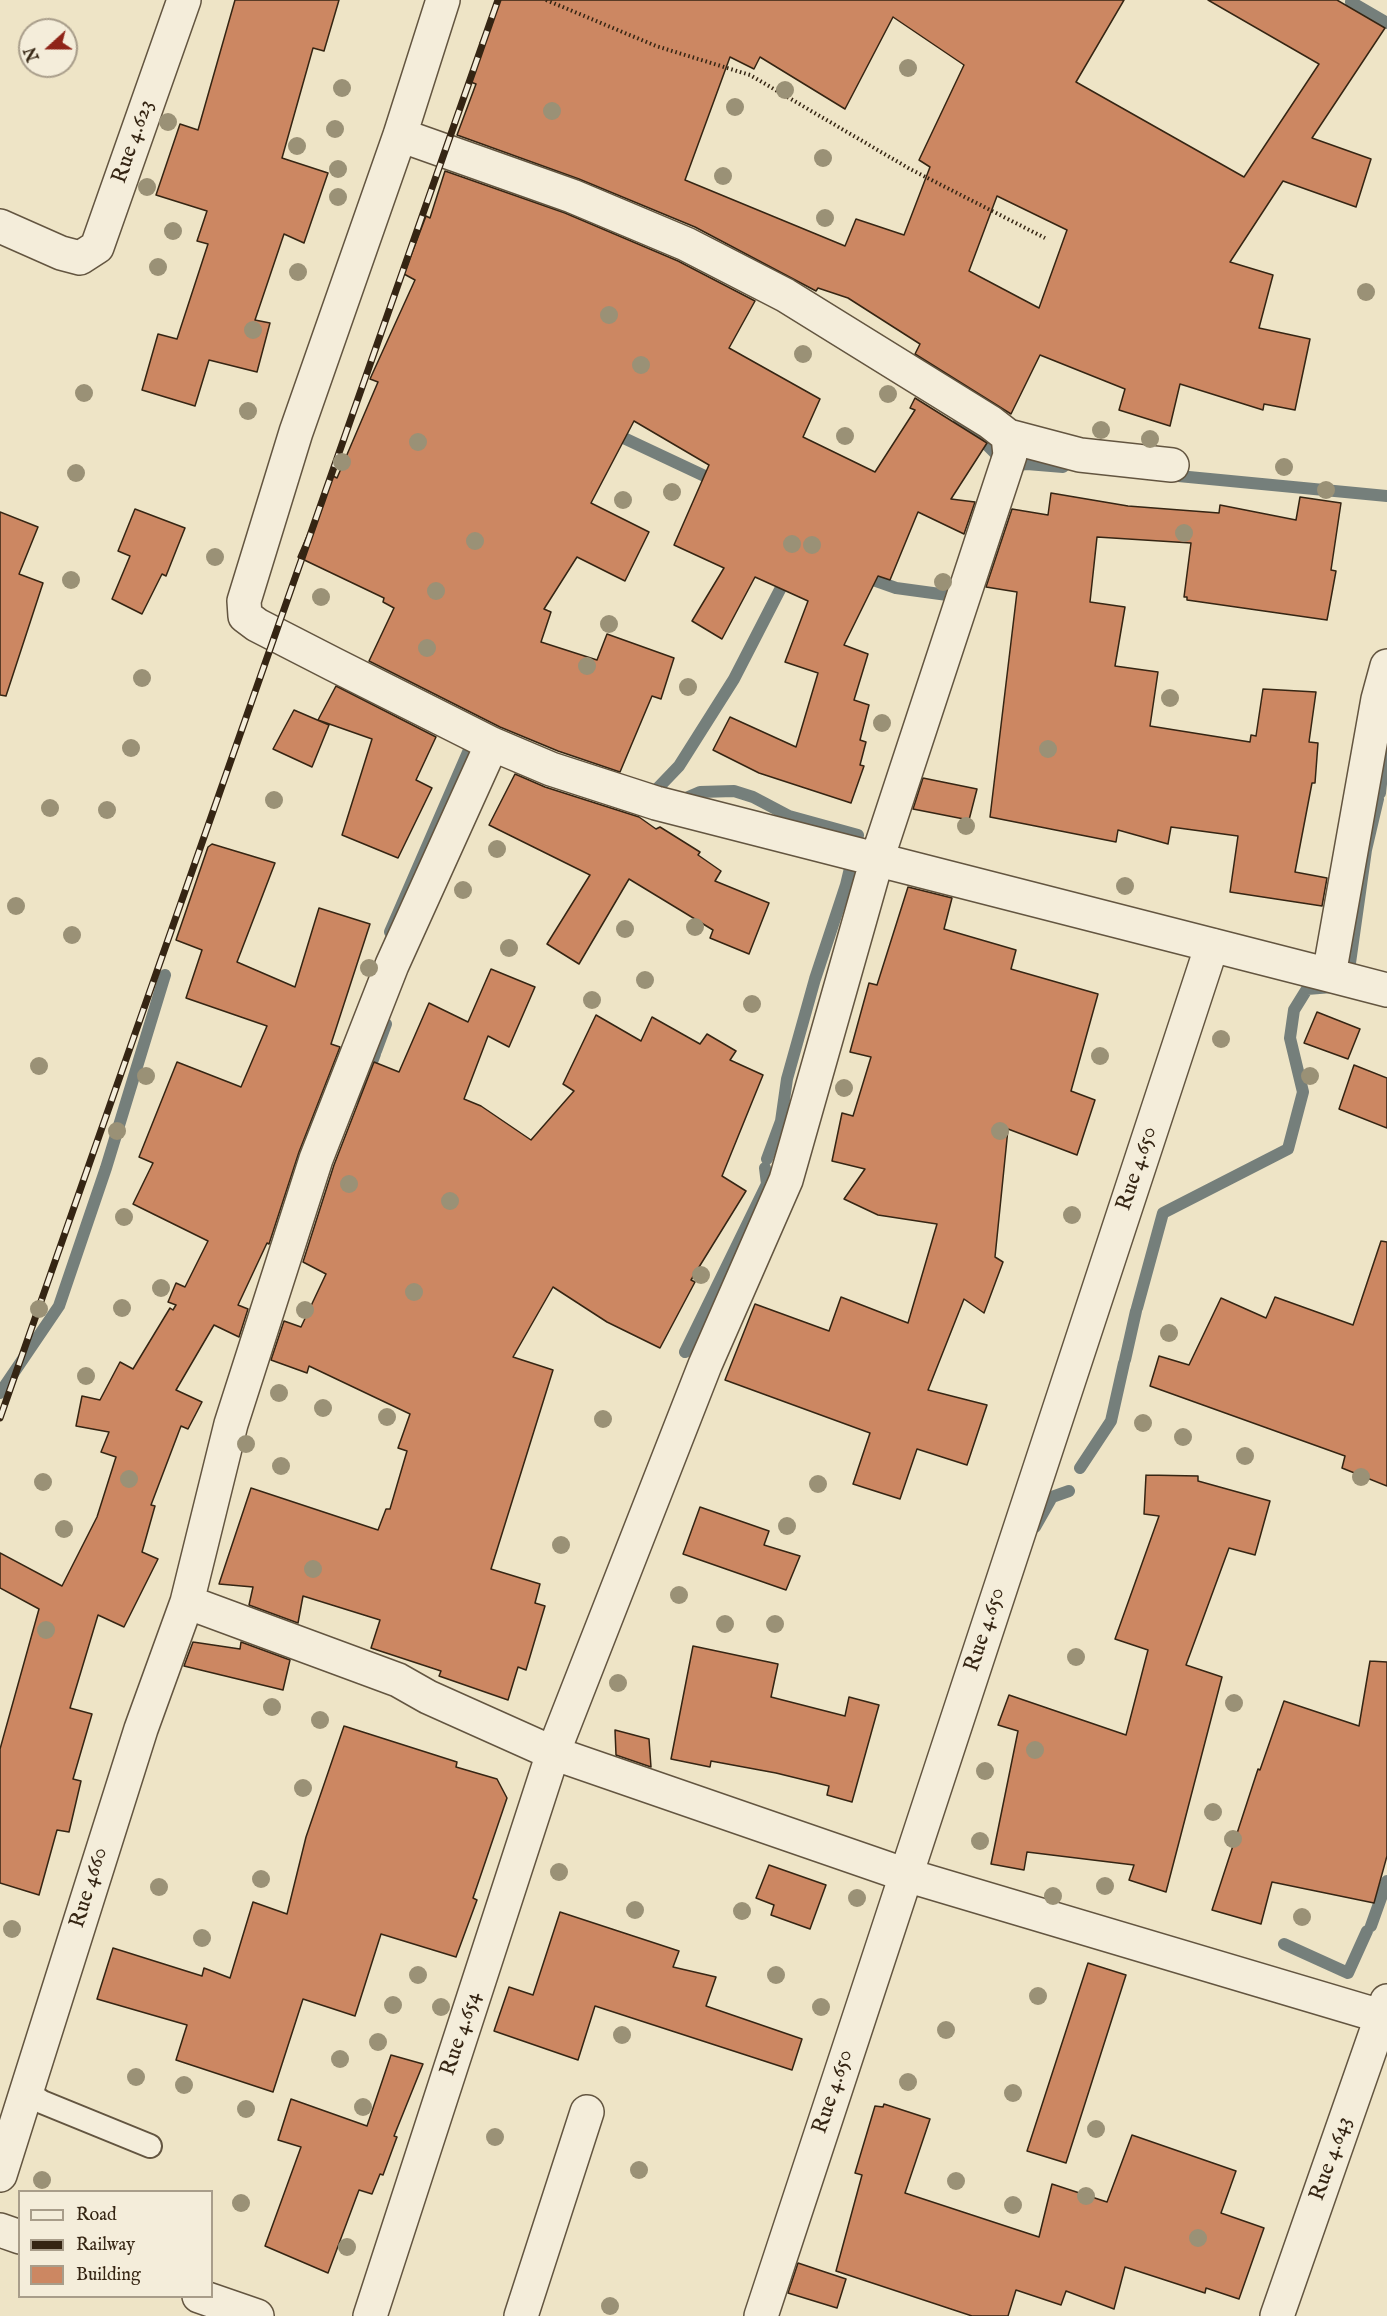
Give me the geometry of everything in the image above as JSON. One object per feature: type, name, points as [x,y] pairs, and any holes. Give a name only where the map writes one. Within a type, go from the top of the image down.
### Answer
[{"type":"street","name":"Rue 4.623","points":[[0,226],[61,253],[80,258],[97,247],[184,0]]},
{"type":"street","points":[[443,0],[400,135],[296,432],[244,602],[245,616],[267,630],[492,744],[551,769],[656,803],[1387,990]]},
{"type":"street","points":[[400,135],[572,196],[686,244],[785,295],[990,422],[1008,436],[1080,455],[1172,465]]},
{"type":"street","name":"Rue 4.654","points":[[370,2316],[553,1753],[705,1365],[786,1180],[877,859],[1010,455],[1008,436]]},
{"type":"street","points":[[1329,975],[1378,699],[1387,666]]},
{"type":"street","name":"Rue 4660","points":[[0,2175],[141,1729],[187,1602],[231,1424],[316,1159],[392,965],[492,744]]},
{"type":"street","name":"Rue 4.650","points":[[761,2316],[1212,945]]},
{"type":"street","points":[[187,1602],[398,1680],[553,1753],[906,1875],[1385,2012]]},
{"type":"street","name":"Rue 4.643","points":[[1277,2316],[1385,2012]]},
{"type":"street","points":[[521,2316],[587,2112]]},
{"type":"street","points":[[0,2230],[18,2236]]},
{"type":"street","points":[[205,2298],[257,2316]]},
{"type":"lane","points":[[26,2091],[42,2102],[150,2146]]},
{"type":"path","points":[[546,0],[656,46],[750,75],[910,169],[1045,238]]},
{"type":"building","points":[[235,0],[339,0],[324,51],[313,48],[282,158],[328,173],[304,243],[284,234],[255,320],[270,323],[257,372],[209,360],[195,406],[142,390],[158,334],[177,339],[208,244],[197,241],[207,211],[156,195],[180,124],[198,130]]},
{"type":"building","points":[[500,0],[1124,0],[1076,82],[1244,177],[1319,64],[1208,0],[1337,0],[1385,28],[1312,138],[1371,159],[1356,207],[1283,181],[1230,262],[1273,275],[1259,328],[1310,339],[1295,410],[1264,404],[1263,410],[1180,384],[1170,426],[1119,410],[1125,389],[1040,355],[1011,414],[915,354],[920,344],[848,298],[818,288],[816,291],[695,227],[579,179],[457,135],[476,84],[468,81],[482,44],[480,43]],"holes":[[[893,17],[964,65],[919,160],[930,167],[904,235],[856,219],[845,246],[685,180],[730,57],[754,69],[760,57],[845,109]],[[997,196],[1067,230],[1039,308],[969,271]]]},
{"type":"building","points":[[445,171],[565,213],[678,261],[755,301],[729,348],[820,399],[803,437],[875,472],[915,410],[910,408],[915,398],[987,443],[951,499],[975,502],[964,534],[918,512],[890,580],[878,576],[844,645],[868,654],[854,700],[869,705],[860,740],[866,742],[860,765],[864,766],[851,803],[759,773],[713,750],[730,717],[796,747],[818,673],[785,662],[808,601],[755,577],[722,639],[692,621],[724,568],[674,545],[709,465],[634,421],[591,503],[649,532],[625,581],[577,557],[544,609],[551,612],[541,642],[597,660],[607,634],[674,658],[661,699],[652,696],[620,772],[558,751],[500,727],[369,661],[394,608],[383,602],[384,598],[298,557],[333,476],[337,478],[378,382],[370,379],[415,280],[404,274],[426,216],[430,218]]},
{"type":"building","points":[[1051,493],[1128,506],[1219,513],[1220,505],[1296,520],[1300,497],[1341,503],[1331,570],[1336,571],[1327,620],[1187,600],[1187,597],[1184,597],[1191,543],[1097,537],[1090,602],[1125,607],[1115,666],[1158,672],[1150,726],[1250,742],[1251,735],[1256,736],[1263,689],[1316,692],[1309,742],[1318,743],[1315,783],[1312,783],[1295,872],[1327,878],[1322,906],[1230,892],[1238,836],[1171,827],[1168,844],[1118,830],[1116,842],[990,817],[1017,592],[986,587],[1012,509],[1048,515]]},
{"type":"building","points":[[135,509],[185,528],[166,576],[162,574],[142,614],[112,599],[130,556],[118,551]]},
{"type":"building","points":[[0,512],[38,527],[19,574],[43,583],[6,696],[0,695]]},
{"type":"building","points":[[336,686],[436,737],[416,780],[432,788],[398,858],[342,835],[372,739],[318,720]]},
{"type":"building","points":[[294,710],[329,725],[312,767],[273,749]]},
{"type":"building","points":[[515,774],[545,787],[639,817],[656,829],[660,827],[700,852],[698,855],[721,871],[715,881],[769,903],[749,954],[710,938],[713,930],[629,879],[579,964],[547,944],[590,875],[489,825]]},
{"type":"building","points":[[923,778],[977,789],[969,820],[913,809]]},
{"type":"building","points":[[212,844],[275,863],[237,962],[295,987],[319,908],[370,924],[331,1044],[340,1047],[299,1152],[269,1244],[267,1243],[238,1305],[248,1309],[239,1337],[214,1325],[176,1390],[202,1402],[188,1429],[181,1426],[151,1505],[155,1506],[142,1552],[158,1559],[124,1627],[98,1615],[70,1708],[92,1714],[73,1779],[81,1781],[69,1832],[57,1830],[39,1895],[0,1883],[0,1749],[39,1609],[0,1588],[0,1553],[62,1586],[97,1517],[116,1457],[101,1452],[109,1432],[76,1426],[82,1396],[100,1400],[120,1362],[133,1369],[170,1308],[173,1310],[176,1305],[168,1302],[176,1283],[185,1287],[208,1241],[133,1204],[153,1163],[139,1157],[177,1062],[241,1087],[267,1026],[186,998],[202,950],[176,940],[208,847]]},
{"type":"building","points":[[908,887],[952,898],[944,929],[1016,950],[1011,969],[1098,994],[1071,1091],[1095,1100],[1077,1155],[1008,1129],[995,1257],[1003,1262],[984,1313],[964,1299],[928,1390],[987,1405],[967,1465],[917,1449],[900,1499],[853,1484],[870,1433],[725,1380],[755,1304],[829,1331],[841,1297],[908,1323],[937,1224],[878,1215],[844,1199],[865,1169],[832,1161],[842,1113],[853,1116],[871,1057],[850,1052],[869,983],[877,985]]},
{"type":"building","points":[[491,969],[535,987],[509,1047],[488,1036],[464,1099],[481,1106],[531,1140],[574,1091],[563,1084],[596,1015],[641,1041],[652,1017],[700,1044],[707,1034],[736,1051],[730,1060],[763,1075],[722,1176],[746,1191],[691,1280],[695,1282],[660,1348],[607,1322],[553,1287],[513,1357],[553,1370],[491,1569],[540,1584],[535,1603],[545,1606],[526,1670],[518,1667],[508,1700],[439,1676],[441,1671],[371,1648],[380,1620],[303,1596],[298,1623],[249,1605],[253,1587],[219,1584],[251,1488],[378,1530],[386,1509],[390,1509],[407,1451],[398,1448],[410,1414],[309,1366],[307,1373],[271,1360],[284,1321],[301,1327],[326,1274],[303,1262],[334,1165],[374,1062],[399,1072],[429,1003],[468,1022]]},
{"type":"building","points":[[1317,1012],[1360,1029],[1348,1059],[1304,1043]]},
{"type":"building","points":[[1354,1065],[1387,1078],[1387,1128],[1339,1109]]},
{"type":"building","points":[[1381,1241],[1387,1242],[1387,1486],[1342,1468],[1345,1456],[1150,1386],[1159,1356],[1189,1365],[1221,1298],[1266,1318],[1275,1297],[1353,1325]]},
{"type":"building","points":[[1146,1475],[1198,1476],[1198,1481],[1270,1501],[1255,1555],[1229,1548],[1186,1665],[1222,1677],[1166,1892],[1129,1880],[1134,1865],[1027,1852],[1024,1870],[991,1864],[1018,1731],[998,1725],[1009,1695],[1126,1735],[1148,1650],[1115,1639],[1159,1516],[1144,1514]]},
{"type":"building","points":[[700,1507],[769,1531],[764,1545],[800,1556],[786,1590],[683,1554]]},
{"type":"building","points":[[193,1642],[240,1649],[241,1642],[290,1660],[283,1690],[184,1666]]},
{"type":"building","points":[[693,1646],[778,1664],[771,1697],[845,1716],[849,1697],[879,1705],[852,1802],[827,1795],[829,1786],[776,1773],[711,1761],[710,1767],[671,1759]]},
{"type":"building","points":[[1370,1661],[1387,1662],[1387,1856],[1374,1903],[1272,1882],[1261,1924],[1212,1910],[1258,1769],[1260,1770],[1284,1701],[1359,1726]]},
{"type":"building","points":[[344,1726],[457,1762],[456,1767],[497,1779],[507,1798],[473,1898],[477,1900],[456,1957],[381,1934],[355,2016],[303,1999],[273,2092],[176,2060],[187,2025],[97,1999],[113,1948],[202,1976],[204,1968],[230,1978],[253,1902],[287,1914],[306,1837]]},
{"type":"building","points":[[615,1730],[649,1739],[651,1767],[616,1755]]},
{"type":"building","points":[[769,1865],[826,1885],[810,1929],[771,1915],[774,1905],[756,1898]]},
{"type":"building","points":[[560,1912],[679,1951],[673,1967],[716,1977],[706,2006],[802,2039],[792,2070],[595,2006],[578,2060],[494,2031],[509,1987],[533,1995]]},
{"type":"building","points":[[1088,1963],[1126,1975],[1066,2163],[1027,2151]]},
{"type":"building","points":[[391,2055],[423,2064],[394,2136],[397,2137],[383,2175],[380,2174],[372,2194],[359,2190],[328,2273],[265,2246],[301,2147],[278,2140],[291,2099],[367,2126]]},
{"type":"building","points":[[884,2104],[930,2119],[905,2193],[1039,2237],[1052,2184],[1107,2202],[1132,2135],[1236,2171],[1221,2213],[1264,2228],[1239,2299],[1206,2288],[1205,2293],[1125,2267],[1114,2309],[1066,2291],[1061,2305],[1016,2290],[1008,2316],[972,2316],[836,2271],[862,2175],[855,2173],[875,2106],[883,2107]]},
{"type":"building","points":[[798,2263],[846,2279],[837,2308],[788,2293]]},
{"type":"waterway","points":[[1351,2],[1387,23]]},
{"type":"waterway","points":[[959,419],[975,433]]},
{"type":"waterway","points":[[611,432],[711,479]]},
{"type":"waterway","points":[[977,435],[1004,462]]},
{"type":"waterway","points":[[1011,466],[1027,464],[1063,467]]},
{"type":"waterway","points":[[1168,475],[1387,496]]},
{"type":"waterway","points":[[656,790],[679,766],[734,679],[788,574]]},
{"type":"waterway","points":[[862,576],[896,588],[962,597]]},
{"type":"waterway","points":[[1380,793],[1385,746]]},
{"type":"waterway","points":[[390,932],[469,750],[484,755]]},
{"type":"waterway","points":[[679,801],[700,792],[734,791],[753,797],[789,816],[858,835],[846,885],[815,979],[787,1079],[781,1121],[767,1159]]},
{"type":"waterway","points":[[1349,970],[1366,850],[1378,799]]},
{"type":"waterway","points":[[0,1393],[59,1306],[106,1168],[165,975]]},
{"type":"waterway","points":[[1137,1308],[1163,1213],[1288,1149],[1303,1092],[1290,1038],[1294,1010],[1307,989],[1332,987]]},
{"type":"waterway","points":[[376,1051],[386,1024]]},
{"type":"waterway","points":[[359,1097],[375,1054]]},
{"type":"waterway","points":[[685,1352],[767,1184],[765,1168]]},
{"type":"waterway","points":[[1125,1360],[1136,1311]]},
{"type":"waterway","points":[[1080,1468],[1111,1421],[1124,1363]]},
{"type":"waterway","points":[[1035,1527],[1052,1497],[1069,1491]]},
{"type":"waterway","points":[[1371,1926],[1387,1881]]},
{"type":"waterway","points":[[1284,1944],[1348,1973],[1367,1931]]},
{"type":"railway","points":[[0,1418],[498,0]]}]
